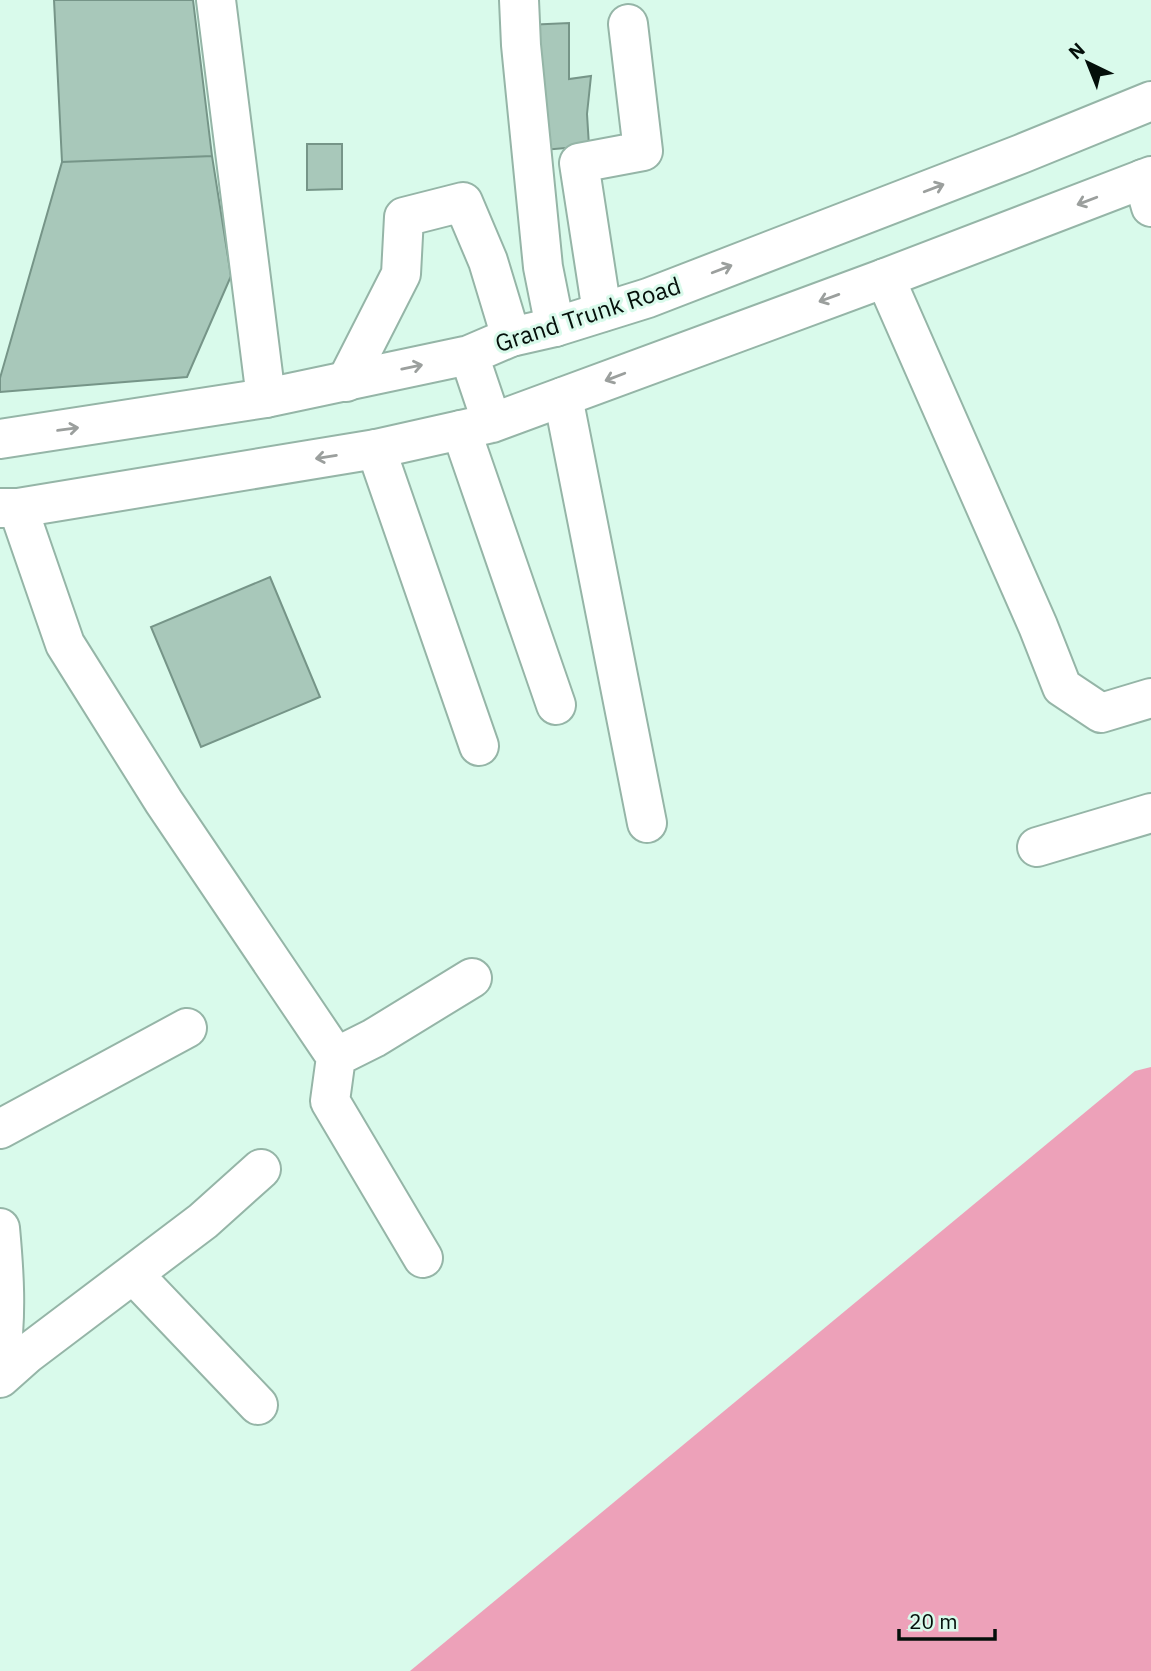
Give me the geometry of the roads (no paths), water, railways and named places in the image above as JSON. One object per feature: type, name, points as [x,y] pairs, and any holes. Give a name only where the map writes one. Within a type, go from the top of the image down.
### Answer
[{"type":"main road","points":[[216,0],[267,398]]},
{"type":"main road","points":[[519,0],[520,45],[543,267],[555,327]]},
{"type":"main road","points":[[602,312],[579,163],[643,151],[628,24]]},
{"type":"main road","name":"Grand Trunk Road","points":[[0,439],[267,398],[469,355],[511,337],[555,327],[686,283],[1151,101]]},
{"type":"main road","points":[[423,1258],[330,1101],[336,1057],[164,802],[65,644],[9,508],[376,449],[477,427],[885,278],[1148,187]]},
{"type":"main road","points":[[346,382],[401,274],[404,217],[463,202],[488,261],[511,337]]},
{"type":"main road","points":[[885,278],[1038,626],[1062,687],[1101,713],[1151,698]]},
{"type":"main road","points":[[469,355],[477,427],[556,705]]},
{"type":"main road","points":[[563,397],[646,823]]},
{"type":"main road","points":[[376,449],[479,746]]},
{"type":"main road","points":[[1037,847],[1151,813]]},
{"type":"main road","points":[[336,1057],[374,1038],[472,978]]},
{"type":"main road","points":[[0,1129],[187,1028]]},
{"type":"main road","points":[[0,1378],[27,1354],[203,1221],[261,1169]]},
{"type":"main road","points":[[0,1228],[4,1336],[0,1359]]},
{"type":"main road","points":[[133,1274],[258,1405]]}]
